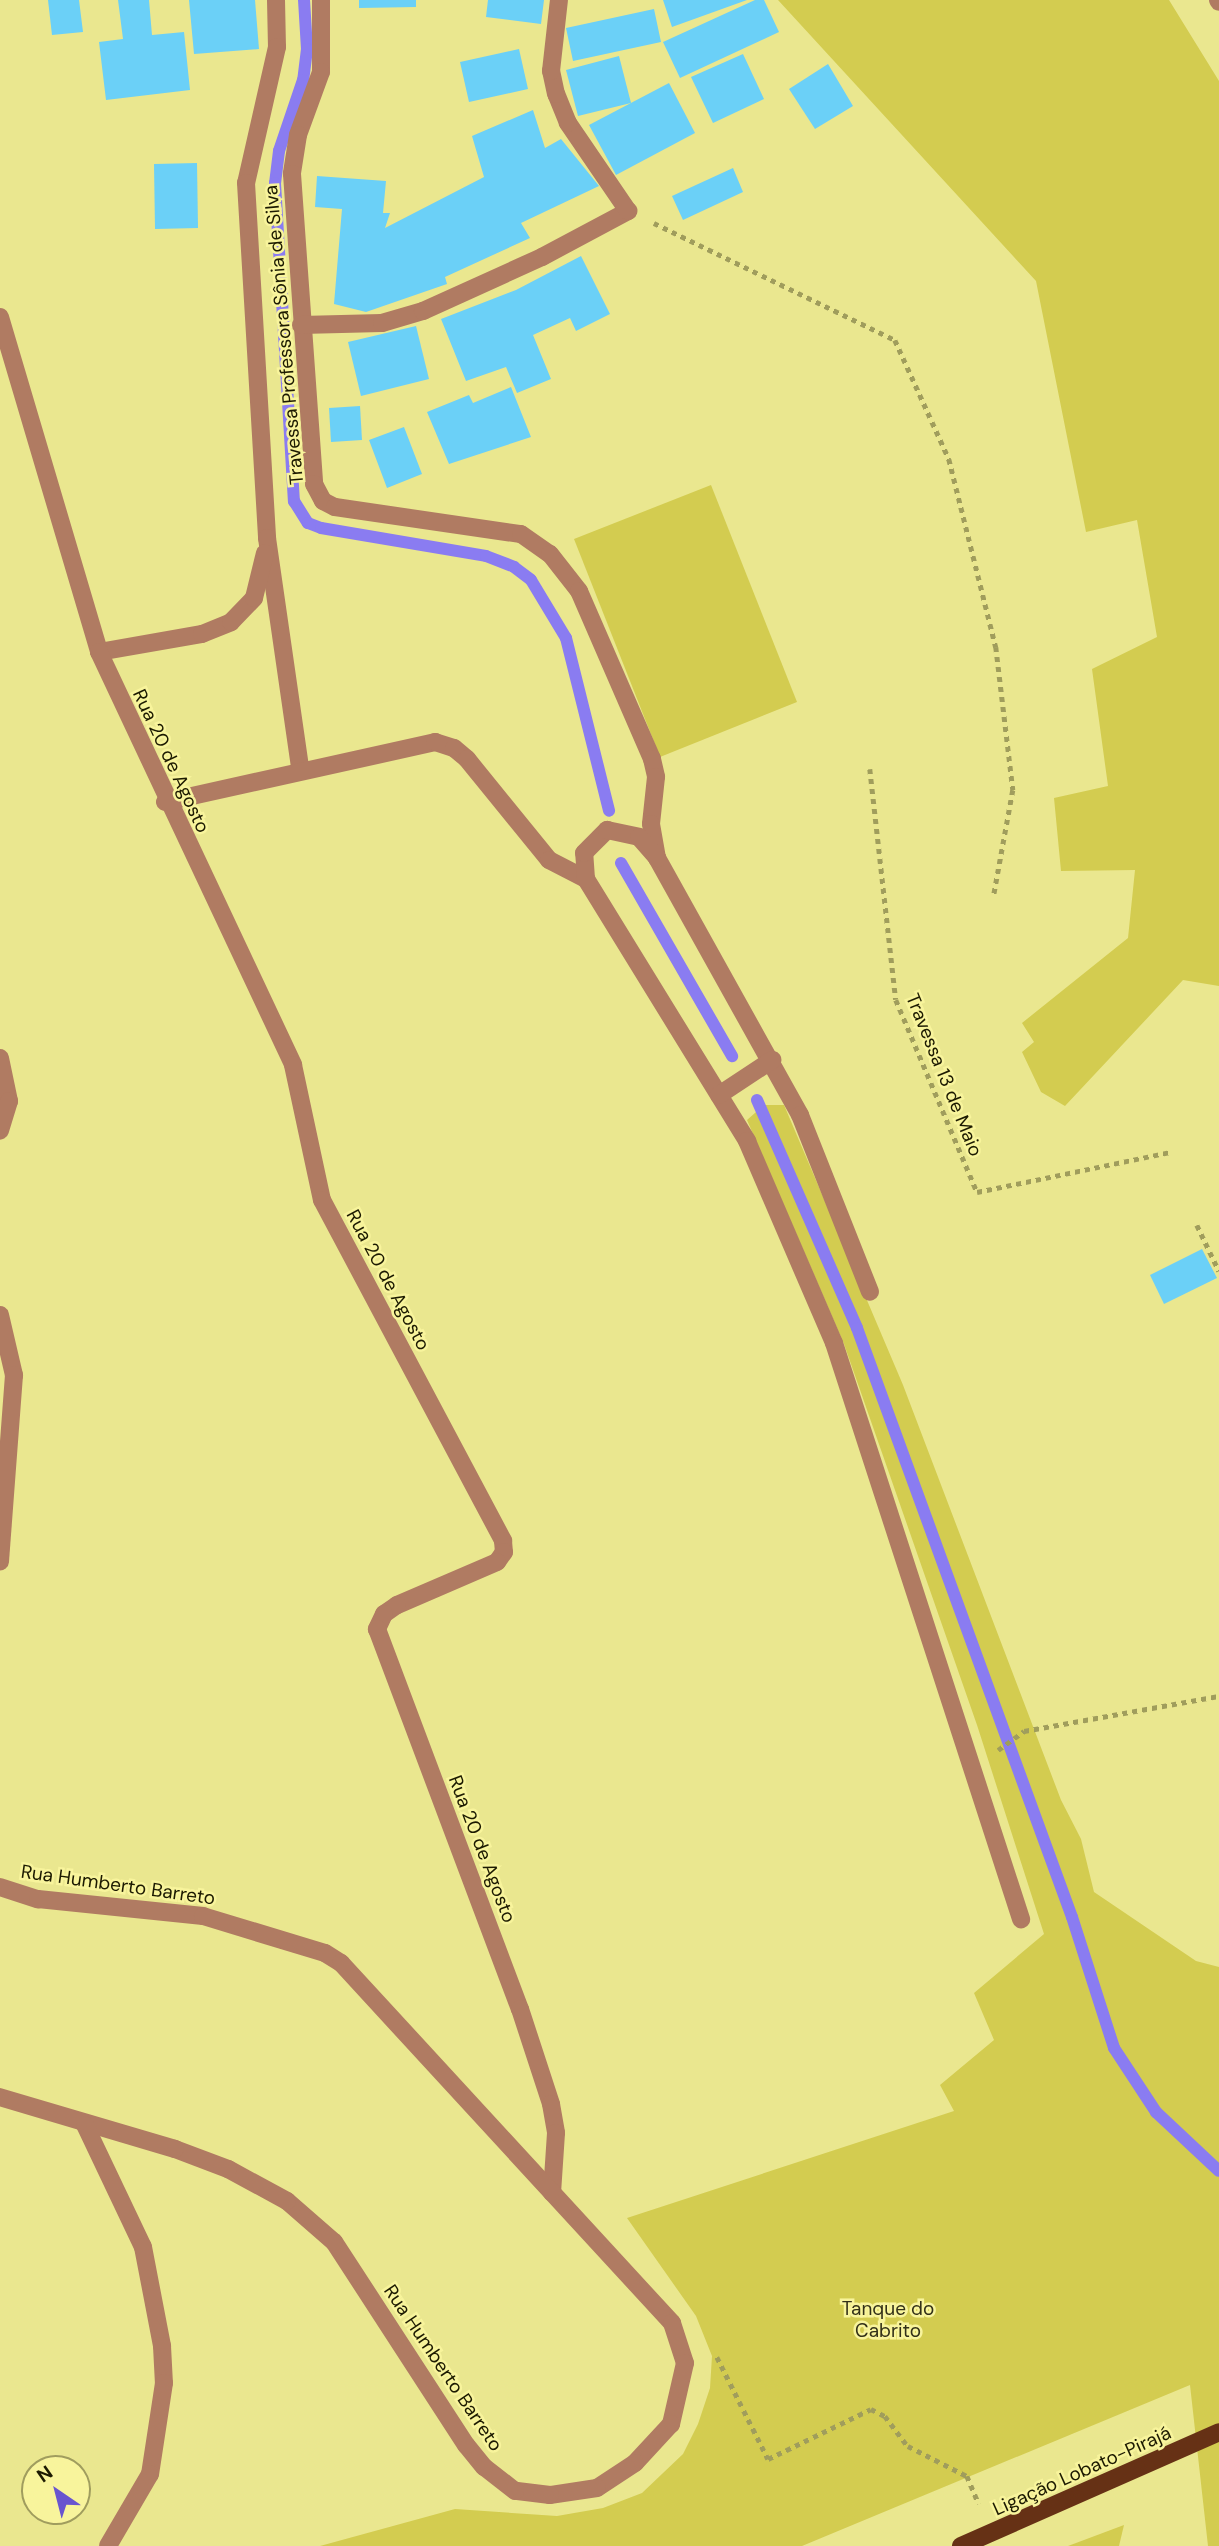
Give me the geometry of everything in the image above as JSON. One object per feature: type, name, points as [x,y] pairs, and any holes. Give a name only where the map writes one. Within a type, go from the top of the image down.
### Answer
[{"type":"main road","name":"Ligação Lobato-Pirajá","points":[[961,2546],[1022,2522],[1219,2432]]},
{"type":"street","name":"Travessa Professora Sônia de Silva","points":[[276,0],[277,47],[246,183],[267,538],[300,768]]},
{"type":"street","name":"Travessa Professora Sônia de Silva","points":[[321,0],[321,72],[298,135],[292,174],[314,484],[323,501],[335,507],[521,534],[550,554],[579,591],[652,759],[656,777],[652,824],[657,858],[772,1060],[800,1115],[870,1292]]},
{"type":"street","points":[[301,324],[382,323],[423,311],[542,257],[628,211],[568,123],[556,94],[551,71],[559,0]]},
{"type":"street","name":"Rua 20 de Agosto","points":[[0,317],[99,652],[165,802],[293,1065],[322,1200],[503,1541],[504,1552],[497,1562],[397,1605],[384,1614],[377,1629],[520,2009],[551,2104],[556,2133],[552,2193]]},
{"type":"street","points":[[99,652],[202,634],[231,622],[254,598],[267,538]]},
{"type":"street","points":[[165,802],[300,768],[420,742],[454,748],[539,850],[586,879],[747,1141],[834,1343],[1021,1919]]},
{"type":"street","points":[[586,879],[584,853],[607,830],[639,837],[657,858]]},
{"type":"street","points":[[0,1058],[9,1101],[0,1131]]},
{"type":"street","points":[[719,1095],[772,1060]]},
{"type":"street","points":[[0,1315],[14,1375],[0,1561]]},
{"type":"street","name":"Rua Humberto Barreto","points":[[0,1887],[38,1899],[203,1916],[325,1953],[362,1983],[672,2323],[684,2351],[682,2385],[671,2424],[635,2463],[597,2488],[550,2495],[515,2491],[484,2467],[466,2445],[334,2242],[287,2201],[217,2165],[127,2134],[85,2125],[0,2097]]},
{"type":"street","points":[[85,2125],[144,2247],[162,2346],[164,2383],[149,2474],[107,2546]]},
{"type":"path","points":[[628,211],[895,340],[949,459],[996,647],[1013,790],[994,895]]},
{"type":"path","name":"Travessa 13 de Maio","points":[[870,769],[896,1000],[976,1192],[1171,1152]]},
{"type":"path","points":[[1197,1225],[1219,1271]]},
{"type":"path","points":[[993,1755],[1024,1731],[1219,1696]]},
{"type":"path","points":[[684,2351],[713,2349],[768,2459],[871,2409],[886,2416],[908,2446],[967,2476]]},
{"type":"green space","points":[[778,0],[1169,0],[1219,81],[1219,986],[1183,980],[1065,1106],[1041,1092],[1022,1052],[1034,1042],[1022,1023],[1128,938],[1135,870],[1061,871],[1054,798],[1108,786],[1092,669],[1157,637],[1137,520],[1086,532],[1036,281]]},
{"type":"green space","points":[[711,485],[797,702],[660,757],[574,539]]},
{"type":"green space","name":"Tanque do Cabrito","points":[[764,1105],[784,1105],[903,1385],[1061,1800],[1081,1839],[1094,1892],[1196,1961],[1219,1967],[1219,2546],[1208,2546],[1190,2385],[802,2546],[320,2546],[455,2509],[557,2516],[603,2508],[642,2493],[683,2454],[698,2424],[710,2388],[712,2356],[696,2316],[627,2218],[954,2111],[940,2085],[994,2040],[974,1993],[1044,1934],[977,1725],[844,1344],[747,1120]]},
{"type":"green space","points":[[1124,2525],[1119,2546],[1068,2546]]},
{"type":"building","points":[[48,0],[79,0],[83,32],[52,35]]},
{"type":"building","points":[[118,0],[149,0],[152,35],[184,32],[190,90],[106,100],[99,42],[123,39]]},
{"type":"building","points":[[189,0],[255,0],[259,49],[194,54]]},
{"type":"building","points":[[359,0],[416,0],[416,7],[359,8]]},
{"type":"building","points":[[488,0],[544,0],[541,24],[486,17]]},
{"type":"building","points":[[663,0],[747,0],[672,27]]},
{"type":"building","points":[[755,0],[764,0],[779,32],[680,78],[663,42]]},
{"type":"building","points":[[654,9],[661,42],[573,61],[566,28]]},
{"type":"building","points":[[519,49],[528,89],[469,102],[460,62]]},
{"type":"building","points":[[743,54],[764,99],[713,123],[691,77]]},
{"type":"building","points":[[619,56],[631,103],[578,116],[566,70]]},
{"type":"building","points":[[828,64],[853,106],[815,129],[789,89]]},
{"type":"building","points":[[669,83],[695,133],[616,175],[589,125]]},
{"type":"building","points":[[533,110],[545,148],[561,139],[599,186],[521,223],[530,238],[445,277],[447,284],[366,312],[334,304],[342,209],[315,207],[317,176],[386,181],[383,213],[390,213],[385,228],[484,177],[472,136]]},
{"type":"building","points":[[197,163],[198,228],[155,229],[154,164]]},
{"type":"building","points":[[733,168],[743,192],[683,220],[672,196]]},
{"type":"building","points":[[581,256],[610,314],[576,331],[570,318],[533,335],[551,379],[517,393],[506,367],[466,381],[441,319],[516,290]]},
{"type":"building","points":[[416,326],[429,379],[361,396],[348,342]]},
{"type":"building","points":[[511,387],[531,437],[449,464],[427,412],[469,395],[473,403]]},
{"type":"building","points":[[360,406],[362,440],[331,442],[329,408]]},
{"type":"building","points":[[404,427],[422,474],[387,488],[369,440]]},
{"type":"building","points":[[1202,1249],[1217,1278],[1164,1304],[1150,1275]]},
{"type":"waterway","points":[[304,0],[307,49],[303,80],[279,151],[275,183],[294,501],[308,523],[321,528],[486,556],[514,567],[531,580],[566,638],[609,811]]},
{"type":"waterway","points":[[621,863],[732,1056]]},
{"type":"waterway","points":[[757,1100],[857,1328],[1072,1917],[1114,2048],[1156,2112],[1219,2171]]}]
